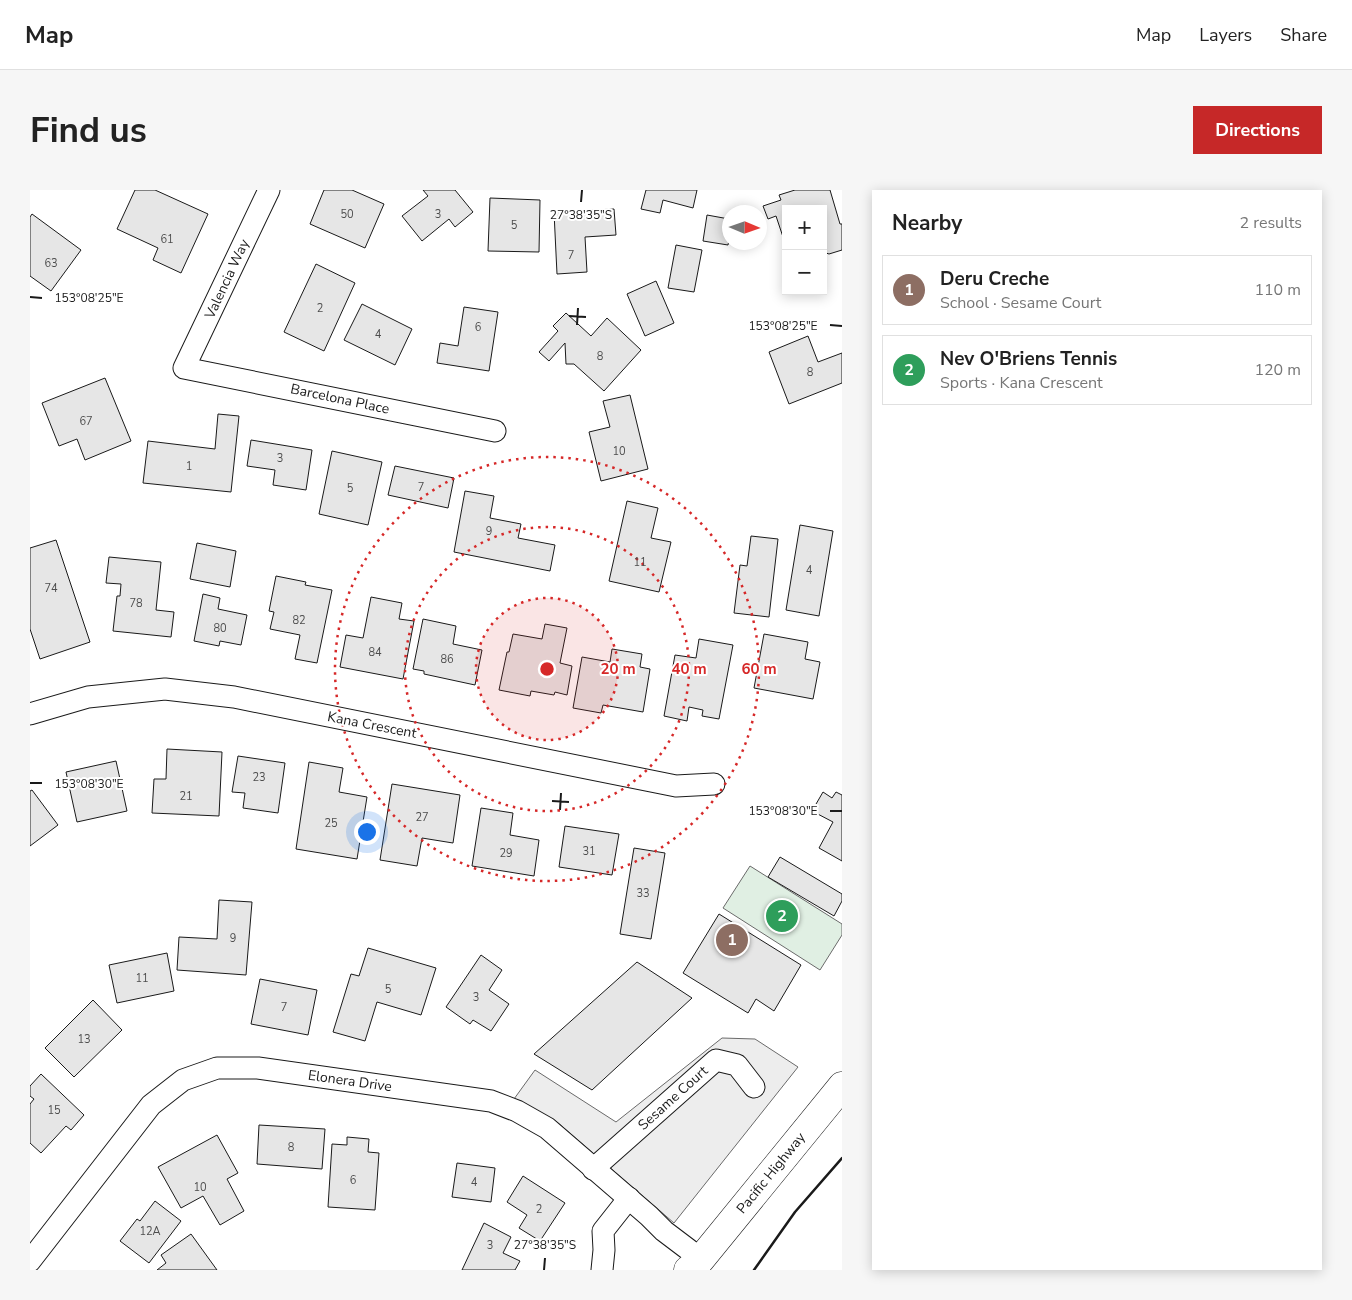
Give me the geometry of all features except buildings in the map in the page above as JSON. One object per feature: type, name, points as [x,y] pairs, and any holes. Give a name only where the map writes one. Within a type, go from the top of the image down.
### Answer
[{"type":"main road","name":"Pacific Highway","points":[[695,1266],[842,1086]]},
{"type":"street","name":"Valencia Way","points":[[184,368],[269,190]]},
{"type":"street","name":"Barcelona Place","points":[[184,368],[495,432]]},
{"type":"street","name":"Kana Crescent","points":[[30,714],[88,697],[165,689],[234,697],[676,786],[714,784]]},
{"type":"street","name":"Sesame Court","points":[[594,1169],[716,1060],[737,1065],[754,1087]]},
{"type":"street","name":"Elonera Drive","points":[[30,1261],[151,1105],[183,1080],[217,1068],[258,1068],[491,1101],[517,1111],[546,1128],[628,1198],[664,1231],[695,1266]]},
{"type":"street","points":[[602,1270],[603,1231],[628,1198]]},
{"type":"green space","points":[[750,866],[842,924],[842,935],[820,970],[723,908]]},
{"type":"shaded area","points":[[722,1038],[755,1039],[798,1067],[674,1223],[557,1122],[514,1099],[535,1070],[616,1122]]},
{"type":"wall","points":[[754,1270],[795,1212],[842,1158]]},
{"type":"place","name":"Nev O'Briens Tennis","points":[[782,916]]},
{"type":"place","name":"Deru Creche","points":[[732,940]]}]
